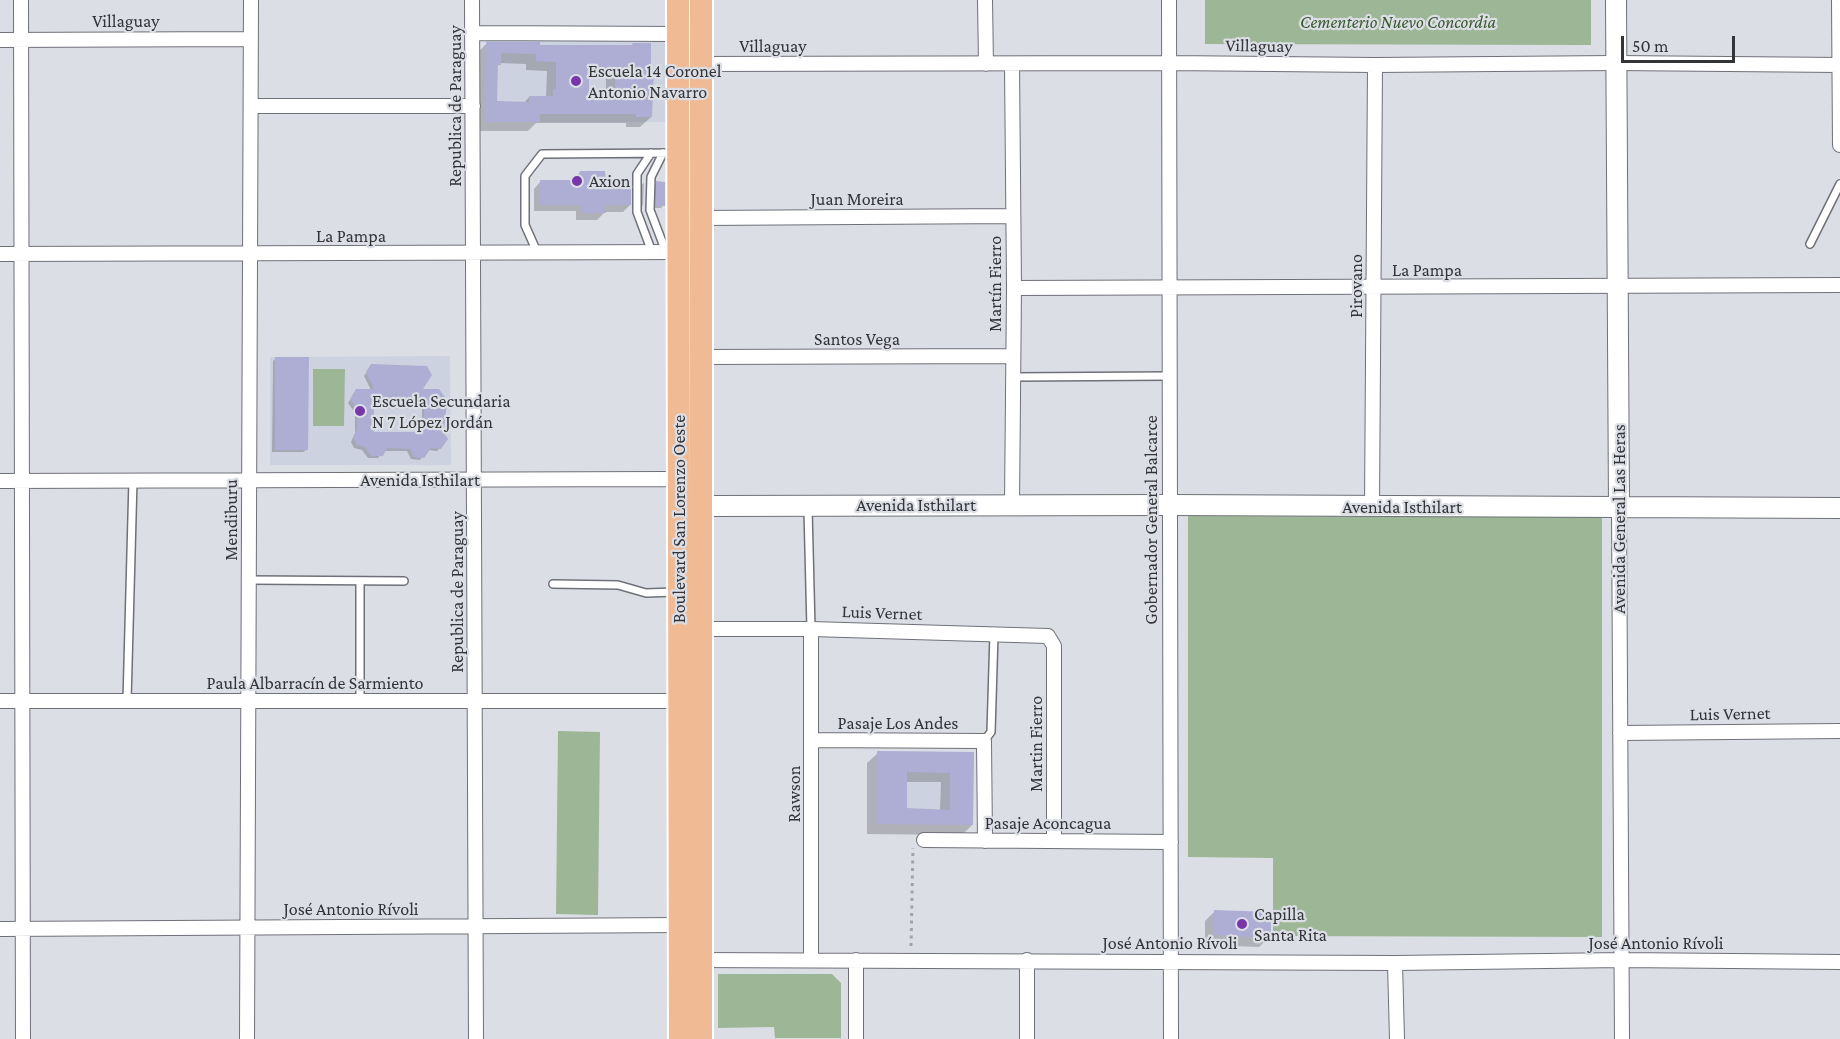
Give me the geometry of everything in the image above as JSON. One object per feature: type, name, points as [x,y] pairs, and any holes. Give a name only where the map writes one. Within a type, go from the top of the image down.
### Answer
[{"type":"main road","name":"Boulevard San Lorenzo Oeste","points":[[678,0],[678,64],[665,252],[679,483],[681,592],[691,701],[691,960],[701,1039]]},
{"type":"main road","name":"Boulevard San Lorenzo Oeste","points":[[691,701],[702,629],[701,0]]},
{"type":"main road","name":"Boulevard San Lorenzo Oeste","points":[[681,1039],[691,960]]},
{"type":"street","points":[[21,0],[23,1039]]},
{"type":"street","name":"Mendiburu","points":[[246,1039],[252,254],[251,0]]},
{"type":"street","name":"Republica de Paraguay","points":[[472,0],[476,1039]]},
{"type":"street","points":[[985,0],[986,64]]},
{"type":"street","name":"Gobernador General Balcarce","points":[[1169,0],[1171,1039]]},
{"type":"street","name":"Avenida General Las Heras","points":[[1616,0],[1622,1039]]},
{"type":"street","points":[[1839,0],[1840,145]]},
{"type":"street","points":[[473,33],[678,34]]},
{"type":"street","name":"Villaguay","points":[[0,40],[252,39]]},
{"type":"street","name":"Villaguay","points":[[678,64],[1616,63],[1839,65]]},
{"type":"street","name":"Martín Fierro","points":[[1012,64],[1014,288],[1012,504]]},
{"type":"street","name":"Pirovano","points":[[1372,507],[1375,65]]},
{"type":"street","points":[[251,106],[473,106]]},
{"type":"street","name":"Juan Moreira","points":[[701,218],[1013,216]]},
{"type":"street","name":"La Pampa","points":[[0,254],[701,252]]},
{"type":"street","name":"La Pampa","points":[[1014,288],[1840,285]]},
{"type":"street","name":"Santos Vega","points":[[701,357],[1013,356]]},
{"type":"street","name":"Avenida Isthilart","points":[[0,481],[667,479],[679,483],[711,506],[1012,504],[1840,508]]},
{"type":"street","name":"Luis Vernet","points":[[702,629],[811,629],[1045,636],[1051,638],[1054,646]]},
{"type":"street","name":"Rawson","points":[[811,629],[811,960]]},
{"type":"street","name":"Martin Fierro","points":[[1054,646],[1054,842]]},
{"type":"street","name":"Paula Albarracín de Sarmiento","points":[[0,701],[691,701]]},
{"type":"street","name":"Luis Vernet","points":[[1620,733],[1840,731]]},
{"type":"street","name":"Pasaje Los Andes","points":[[812,740],[984,741]]},
{"type":"street","points":[[984,741],[985,841]]},
{"type":"street","name":"Pasaje Aconcagua","points":[[924,840],[1171,842]]},
{"type":"street","name":"José Antonio Rívoli","points":[[0,929],[690,925]]},
{"type":"street","name":"José Antonio Rívoli","points":[[691,960],[1840,962]]},
{"type":"street","points":[[856,960],[856,1039]]},
{"type":"street","points":[[1027,960],[1027,1039]]},
{"type":"street","points":[[1395,963],[1397,1039]]},
{"type":"lane","points":[[651,153],[637,174],[637,212],[665,252]]},
{"type":"lane","points":[[537,253],[525,225],[525,176],[542,154],[671,153]]},
{"type":"lane","points":[[1810,244],[1840,184]]},
{"type":"lane","points":[[1013,377],[1169,376]]},
{"type":"lane","points":[[127,701],[133,480]]},
{"type":"lane","points":[[807,505],[811,629]]},
{"type":"lane","points":[[249,580],[404,581]]},
{"type":"lane","points":[[360,581],[360,701]]},
{"type":"lane","points":[[553,584],[618,585],[646,592],[681,592]]},
{"type":"lane","points":[[984,741],[991,732],[994,634]]},
{"type":"path","points":[[911,960],[913,840],[924,840]]},
{"type":"shaded area","name":"Escuela 14 Coronel Antonio Navarro","points":[[492,34],[666,34],[666,122],[486,122],[486,40]]},
{"type":"shaded area","name":"Escuela Secundaria N 7 López Jordán","points":[[450,356],[451,465],[270,465],[270,357]]},
{"type":"shaded area","points":[[877,751],[974,752],[973,825],[877,824]]},
{"type":"green space","name":"Cementerio Nuevo Concordia","points":[[1205,0],[1591,0],[1591,45],[1205,44]]},
{"type":"green space","points":[[313,369],[345,369],[344,426],[313,426]]},
{"type":"green space","points":[[1188,516],[1602,517],[1602,937],[1273,936],[1273,858],[1188,857]]},
{"type":"green space","points":[[558,731],[600,732],[598,915],[556,914]]},
{"type":"green space","points":[[718,974],[832,974],[841,983],[841,1038],[775,1038],[774,1027],[718,1028]]},
{"type":"building","points":[[486,42],[540,42],[540,45],[651,43],[651,70],[654,70],[652,117],[636,117],[636,114],[540,114],[540,122],[486,122]],"holes":[[[501,53],[536,54],[536,61],[556,62],[556,89],[553,89],[553,96],[529,96],[529,102],[497,101],[498,65],[501,65]],[[589,67],[615,68],[615,92],[589,91]]]},
{"type":"building","points":[[580,171],[605,171],[606,181],[631,181],[631,205],[606,205],[606,213],[582,213],[582,205],[540,205],[540,180],[580,180]]},
{"type":"building","points":[[656,181],[665,182],[665,206],[656,206]]},
{"type":"building","points":[[275,357],[309,357],[308,450],[275,450]]},
{"type":"building","points":[[371,364],[427,366],[432,375],[423,389],[439,389],[447,400],[444,433],[448,439],[441,449],[431,448],[424,458],[414,457],[410,449],[387,448],[383,456],[371,456],[365,447],[357,445],[353,438],[357,429],[357,410],[350,399],[356,389],[374,389],[366,372]],"holes":[[[374,406],[424,406],[424,432],[374,432]]]},
{"type":"building","points":[[877,751],[974,752],[973,825],[877,824]],"holes":[[[907,772],[950,773],[950,810],[907,808]]]},
{"type":"building","name":"Capilla Santa Rita","points":[[1214,910],[1271,912],[1271,938],[1214,935]]},
{"type":"place","name":"Escuela 14 Coronel Antonio Navarro","points":[[576,81]]},
{"type":"place","name":"Axion","points":[[577,181]]},
{"type":"place","name":"Escuela Secundaria N 7 López Jordán","points":[[360,411]]},
{"type":"place","name":"Capilla Santa Rita","points":[[1242,924]]}]
